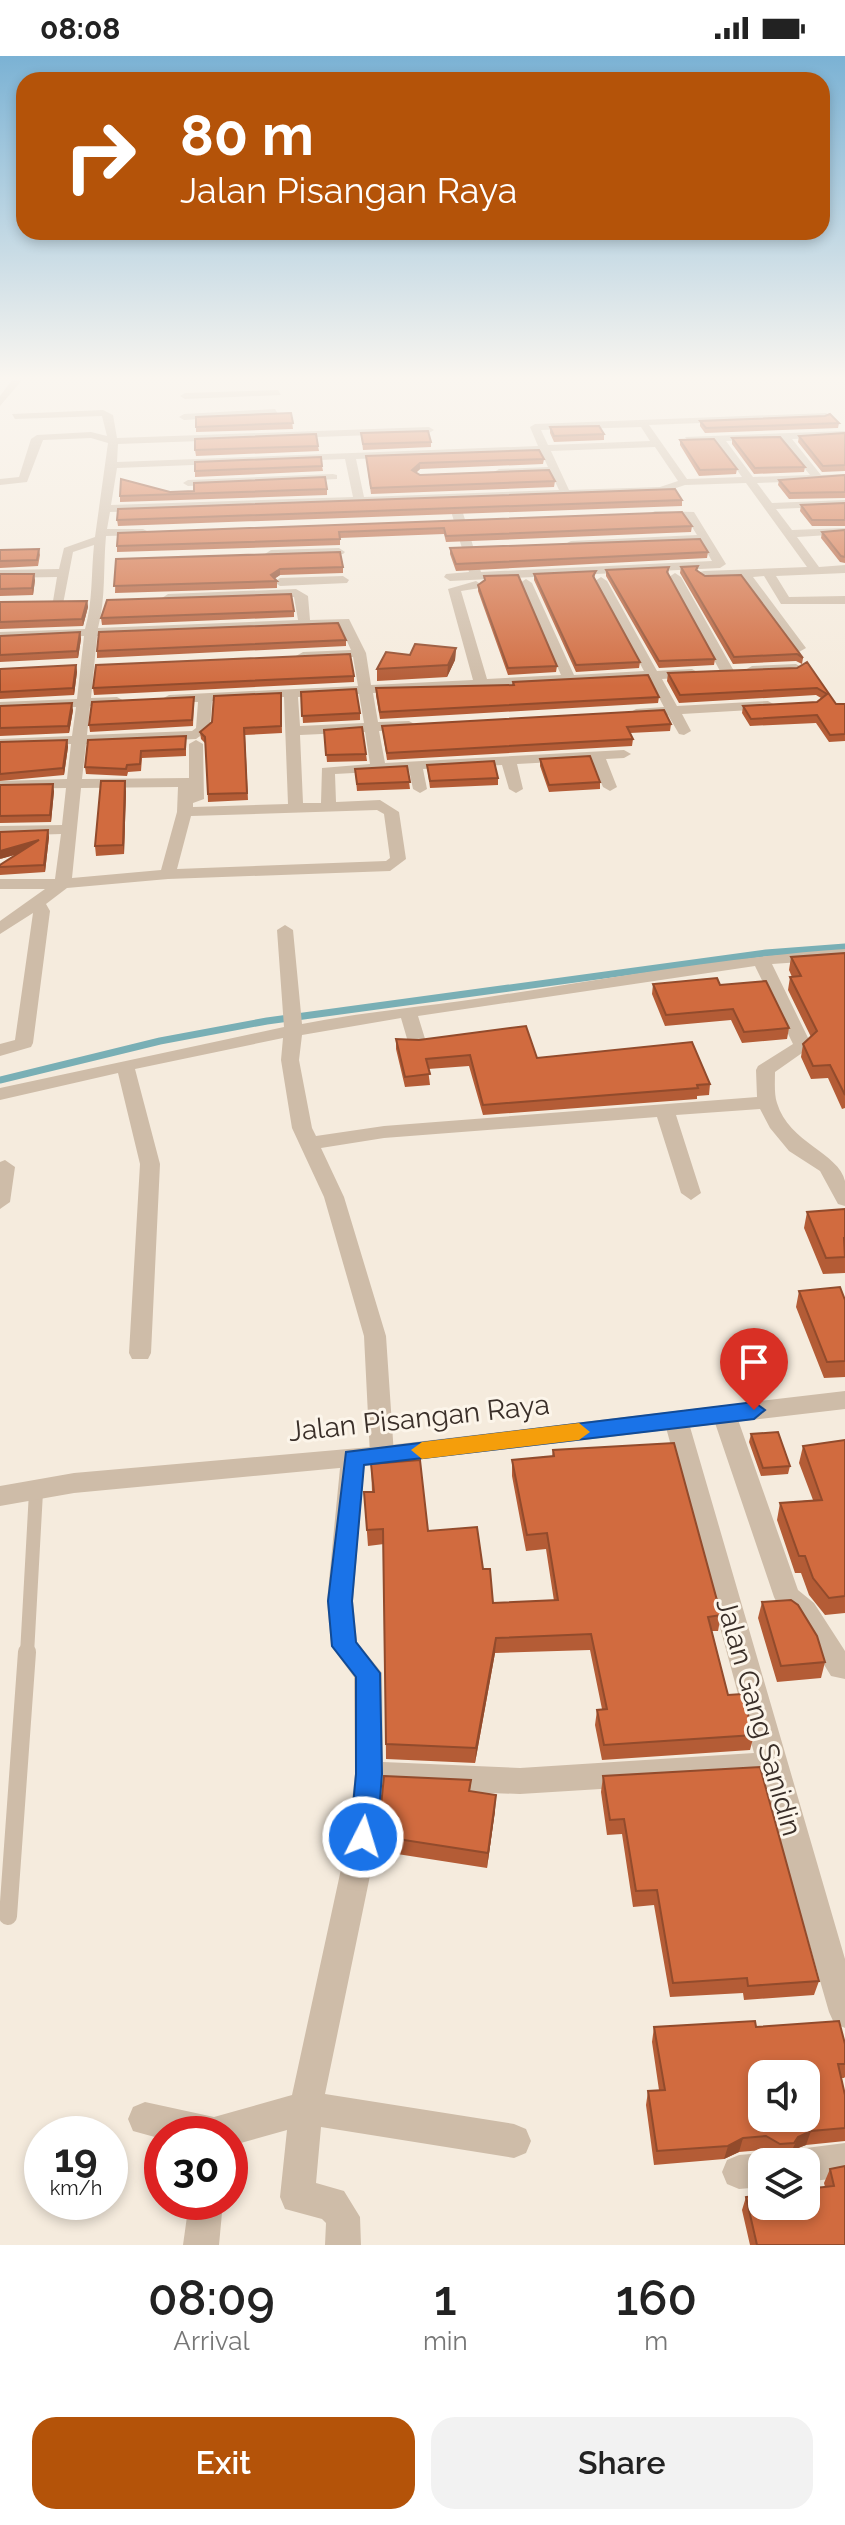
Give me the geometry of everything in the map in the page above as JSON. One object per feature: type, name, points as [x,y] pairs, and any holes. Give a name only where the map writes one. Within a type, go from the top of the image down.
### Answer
[{"type":"street","points":[[0,929],[39,905],[63,884],[81,739],[91,632],[91,597],[106,559],[101,536],[110,482]]},
{"type":"street","points":[[188,483],[202,482]]},
{"type":"street","points":[[221,482],[223,505]]},
{"type":"street","points":[[334,482],[336,507]]},
{"type":"street","points":[[355,482],[359,500]]},
{"type":"street","points":[[561,482],[565,492]]},
{"type":"street","points":[[106,509],[223,505],[336,507],[359,500],[425,492],[452,496],[667,489],[684,482]]},
{"type":"street","points":[[752,482],[813,566],[845,569]]},
{"type":"street","points":[[452,496],[459,521],[460,548],[477,580]]},
{"type":"street","points":[[770,506],[845,503]]},
{"type":"street","points":[[450,577],[526,583],[675,577],[711,570],[720,562],[688,513],[640,514]]},
{"type":"street","points":[[444,522],[474,521]]},
{"type":"street","points":[[790,534],[845,531]]},
{"type":"street","points":[[63,573],[68,550],[101,536],[150,532]]},
{"type":"street","points":[[562,544],[705,538]]},
{"type":"street","points":[[460,548],[482,547]]},
{"type":"street","points":[[264,555],[339,552]]},
{"type":"street","points":[[481,683],[454,589],[477,580],[711,570],[768,573],[845,560]]},
{"type":"street","points":[[0,574],[63,573],[91,597]]},
{"type":"street","points":[[768,573],[785,601],[845,600]]},
{"type":"street","points":[[745,574],[799,648]]},
{"type":"street","points":[[675,577],[727,671]]},
{"type":"street","points":[[304,622],[302,596],[296,593],[159,592],[343,580]]},
{"type":"street","points":[[601,581],[684,731]]},
{"type":"street","points":[[526,583],[569,679]]},
{"type":"street","points":[[44,602],[91,597]]},
{"type":"street","points":[[0,636],[345,622],[359,653],[378,766]]},
{"type":"street","points":[[283,657],[359,653]]},
{"type":"street","points":[[159,699],[796,668]]},
{"type":"street","points":[[291,694],[296,806]]},
{"type":"street","points":[[0,743],[196,735],[203,729],[205,698]]},
{"type":"street","points":[[0,706],[129,701]]},
{"type":"street","points":[[625,713],[784,704]]},
{"type":"street","points":[[293,731],[419,724]]},
{"type":"street","points":[[168,874],[190,811],[196,744]]},
{"type":"street","points":[[329,805],[327,771],[624,754]]},
{"type":"street","points":[[597,756],[610,787]]},
{"type":"street","points":[[508,760],[516,789]]},
{"type":"street","points":[[415,764],[420,789]]},
{"type":"street","points":[[0,785],[186,782],[190,811]]},
{"type":"street","points":[[0,884],[63,884],[168,874],[396,864],[391,812],[386,806],[329,805],[190,811]]},
{"type":"street","points":[[0,831],[68,829]]},
{"type":"street","points":[[0,1050],[24,1043],[42,911],[39,905]]},
{"type":"street","points":[[285,930],[293,1031],[290,1060],[302,1128],[334,1197],[375,1336],[368,1456],[340,1601],[344,1646],[368,1673],[369,1774],[363,1837],[306,2108],[297,2197],[332,2203],[343,2217],[343,2245]]},
{"type":"street","points":[[0,1094],[293,1031],[408,1012],[649,985],[761,960],[845,954]]},
{"type":"street","points":[[761,960],[803,1046],[765,1070],[767,1102],[777,1124],[796,1146],[828,1167],[845,1199]]},
{"type":"street","points":[[408,1012],[417,1042]]},
{"type":"street","points":[[125,1065],[150,1164],[140,1353]]},
{"type":"street","points":[[310,1143],[384,1132],[767,1102]]},
{"type":"street","points":[[664,1109],[691,1193]]},
{"type":"street","points":[[0,1202],[5,1167]]},
{"type":"street","name":"Jalan Pisangan Raya","points":[[0,1496],[74,1483],[368,1456],[845,1400]]},
{"type":"street","points":[[724,1414],[787,1597],[805,1611],[841,1668],[845,1667]]},
{"type":"street","name":"Jalan Gang Sanidin","points":[[676,1420],[845,2012]]},
{"type":"street","points":[[369,1774],[440,1783],[511,1784],[772,1765]]},
{"type":"street","points":[[248,2124],[306,2108],[514,2141]]},
{"type":"street","points":[[820,2163],[845,2160]]},
{"type":"street","points":[[201,2245],[204,2220]]},
{"type":"lane","points":[[8,1916],[20,1791],[36,1492]]},
{"type":"building","points":[[121,482],[170,492],[194,491],[194,483],[326,482],[327,489],[120,496]]},
{"type":"building","points":[[370,482],[525,482],[371,488]]},
{"type":"building","points":[[781,482],[845,482],[845,492],[790,493]]},
{"type":"building","points":[[675,489],[682,500],[117,520],[118,509]]},
{"type":"building","points":[[845,503],[845,520],[812,520],[801,505]]},
{"type":"building","points":[[682,512],[692,526],[446,536],[444,528],[339,532],[340,539],[117,546],[118,533]]},
{"type":"building","points":[[845,530],[845,557],[822,532]]},
{"type":"building","points":[[700,539],[708,552],[456,564],[450,548]]},
{"type":"building","points":[[39,549],[37,560],[0,561],[0,550]]},
{"type":"building","points":[[340,552],[343,567],[280,569],[271,575],[277,581],[114,586],[116,559]]},
{"type":"building","points":[[698,566],[696,570],[705,576],[741,575],[803,658],[797,654],[734,657],[681,567]]},
{"type":"building","points":[[669,567],[667,572],[715,659],[659,661],[606,570]]},
{"type":"building","points":[[596,571],[593,576],[640,662],[576,665],[534,574]]},
{"type":"building","points":[[0,574],[34,574],[32,588],[0,589]]},
{"type":"building","points":[[518,575],[557,666],[508,668],[478,585],[485,580],[484,576]]},
{"type":"building","points":[[291,594],[294,611],[101,618],[107,600]]},
{"type":"building","points":[[87,601],[82,619],[0,622],[0,602]]},
{"type":"building","points":[[338,623],[346,640],[97,651],[99,632]]},
{"type":"building","points":[[80,632],[77,651],[0,655],[0,636]]},
{"type":"building","points":[[415,644],[456,648],[448,665],[377,669],[386,652],[410,655]]},
{"type":"building","points":[[350,654],[354,676],[93,688],[96,665]]},
{"type":"building","points":[[807,662],[836,704],[845,704],[845,734],[830,735],[817,715],[751,719],[743,706],[817,702],[827,694],[817,688],[680,695],[668,673],[797,668]]},
{"type":"building","points":[[76,665],[73,688],[0,692],[0,669]]},
{"type":"building","points":[[648,675],[659,697],[380,712],[376,688],[514,685],[513,682]]},
{"type":"building","points":[[356,689],[360,713],[302,716],[301,692]]},
{"type":"building","points":[[281,693],[281,726],[244,728],[247,793],[208,794],[205,737],[200,732],[212,722],[214,696]]},
{"type":"building","points":[[194,697],[192,720],[89,725],[92,702]]},
{"type":"building","points":[[72,703],[68,726],[0,728],[0,706]]},
{"type":"building","points":[[664,710],[671,724],[627,727],[633,739],[387,753],[382,726]]},
{"type":"building","points":[[362,727],[366,754],[326,755],[324,730]]},
{"type":"building","points":[[186,736],[185,749],[141,751],[140,764],[127,765],[126,769],[85,767],[88,740]]},
{"type":"building","points":[[67,740],[63,768],[0,774],[0,742]]},
{"type":"building","points":[[590,756],[600,782],[549,785],[540,759]]},
{"type":"building","points":[[494,761],[498,778],[430,781],[427,765]]},
{"type":"building","points":[[407,766],[410,782],[357,784],[355,769]]},
{"type":"building","points":[[101,781],[125,781],[123,845],[95,846]]},
{"type":"building","points":[[53,784],[50,815],[0,816],[0,785]]},
{"type":"building","points":[[48,830],[44,865],[0,867],[39,840],[0,851],[0,832]]},
{"type":"building","points":[[845,953],[845,1095],[830,1065],[813,1066],[803,1044],[817,1031],[790,977],[801,976],[791,957]]},
{"type":"building","points":[[717,978],[720,985],[766,981],[789,1028],[744,1032],[733,1009],[666,1015],[653,984]]},
{"type":"building","points":[[526,1026],[537,1058],[692,1042],[710,1084],[697,1085],[698,1088],[483,1105],[470,1055],[426,1059],[430,1074],[405,1077],[396,1039],[419,1040]]},
{"type":"building","points":[[845,1209],[845,1257],[826,1258],[807,1212]]},
{"type":"building","points":[[840,1287],[845,1300],[845,1361],[827,1362],[799,1291]]},
{"type":"building","points":[[778,1432],[790,1466],[763,1468],[751,1434]]},
{"type":"building","points":[[845,1440],[845,1596],[829,1598],[813,1578],[805,1556],[799,1556],[780,1503],[822,1500],[803,1446]]},
{"type":"building","points":[[674,1443],[721,1615],[708,1617],[728,1695],[742,1694],[754,1735],[604,1745],[597,1710],[607,1709],[591,1634],[496,1638],[476,1748],[386,1744],[383,1529],[367,1530],[364,1492],[374,1492],[371,1464],[420,1460],[428,1531],[477,1527],[483,1569],[490,1569],[493,1603],[558,1600],[547,1533],[527,1535],[512,1460],[554,1456],[553,1450]]},
{"type":"building","points":[[791,1600],[798,1605],[817,1636],[825,1662],[781,1666],[762,1602]]},
{"type":"building","points":[[760,1767],[819,1981],[748,1986],[747,1978],[673,1983],[657,1890],[636,1891],[624,1819],[610,1820],[603,1776]]},
{"type":"building","points":[[384,1776],[471,1780],[469,1791],[496,1795],[488,1853],[378,1836]]},
{"type":"building","points":[[755,2021],[756,2027],[839,2021],[845,2044],[845,2064],[838,2064],[845,2095],[845,2128],[820,2130],[820,2060],[748,2060],[748,2132],[809,2132],[798,2137],[794,2143],[780,2144],[766,2136],[743,2138],[728,2146],[657,2151],[648,2091],[665,2090],[654,2027]]},
{"type":"building","points":[[845,2166],[845,2245],[757,2245],[751,2220],[820,2220],[820,2188],[834,2186],[830,2169]]},
{"type":"waterway","points":[[0,1080],[160,1041],[267,1021],[766,953],[845,947]]},
{"type":"slow traffic","points":[[422,1450],[579,1432]]},
{"type":"route","points":[[363,1837],[369,1774],[368,1673],[344,1646],[340,1601],[353,1458],[754,1410]]}]
